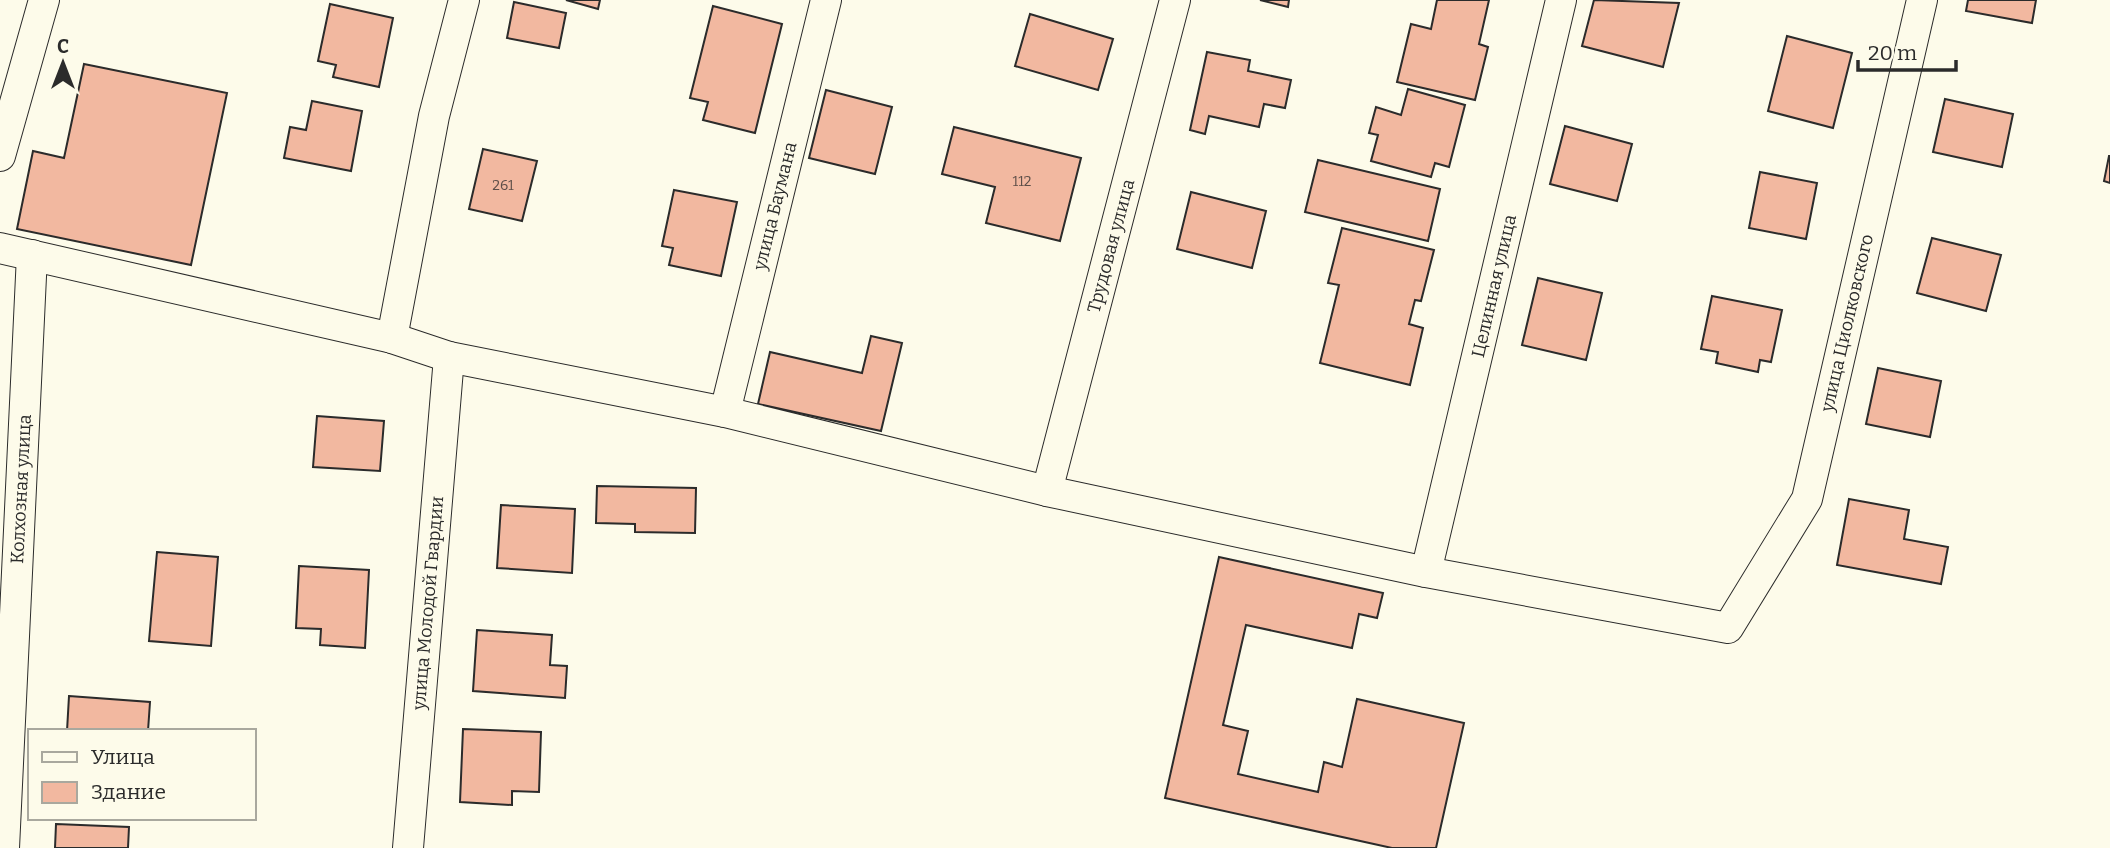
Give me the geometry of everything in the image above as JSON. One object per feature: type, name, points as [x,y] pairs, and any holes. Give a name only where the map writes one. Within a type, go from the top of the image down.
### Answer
[{"type":"street","points":[[0,156],[44,0]]},
{"type":"street","points":[[392,338],[434,116],[464,0]]},
{"type":"street","name":"улица Баумана","points":[[725,412],[826,0]]},
{"type":"street","name":"Трудовая улица","points":[[1047,491],[1175,0]]},
{"type":"street","name":"Целинная улица","points":[[1426,572],[1561,0]]},
{"type":"street","name":"улица Циолковского","points":[[1426,572],[1728,628],[1807,499],[1922,0]]},
{"type":"street","points":[[0,248],[392,338],[449,357],[725,412],[1047,491],[1426,572]]},
{"type":"street","name":"Колхозная улица","points":[[4,848],[32,256]]},
{"type":"street","name":"улица Молодой Гвардии","points":[[408,848],[449,357]]},
{"type":"building","points":[[566,0],[600,0],[598,9]]},
{"type":"building","points":[[1260,0],[1289,0],[1288,7]]},
{"type":"building","points":[[1437,0],[1489,0],[1479,44],[1488,47],[1475,100],[1397,82],[1411,24],[1431,29]]},
{"type":"building","points":[[1594,0],[1679,3],[1663,67],[1582,46]]},
{"type":"building","points":[[1968,0],[2036,0],[2032,23],[1966,11]]},
{"type":"building","points":[[514,2],[566,13],[559,48],[507,38]]},
{"type":"building","points":[[330,4],[393,18],[379,87],[333,77],[336,65],[318,61]]},
{"type":"building","points":[[713,6],[782,24],[755,133],[703,120],[708,102],[690,98]]},
{"type":"building","points":[[1030,14],[1113,39],[1098,90],[1015,66]]},
{"type":"building","points":[[1787,36],[1852,53],[1833,128],[1768,111]]},
{"type":"building","points":[[1207,52],[1250,60],[1248,71],[1291,80],[1285,108],[1264,104],[1259,127],[1209,116],[1205,134],[1190,130]]},
{"type":"building","points":[[84,64],[227,93],[191,265],[17,229],[33,151],[64,158]]},
{"type":"building","points":[[1408,89],[1465,105],[1449,167],[1435,163],[1431,177],[1371,161],[1378,135],[1369,133],[1376,107],[1401,115]]},
{"type":"building","points":[[826,90],[892,107],[875,174],[809,158]]},
{"type":"building","points":[[1945,99],[2013,114],[2002,167],[1933,152]]},
{"type":"building","points":[[312,101],[362,111],[351,171],[284,158],[290,127],[306,130]]},
{"type":"building","points":[[1565,126],[1632,144],[1617,201],[1550,184]]},
{"type":"building","points":[[954,127],[1081,158],[1060,241],[986,223],[995,187],[942,174]]},
{"type":"building","points":[[483,149],[537,161],[522,221],[469,209]]},
{"type":"building","points":[[2110,156],[2110,183],[2104,181]]},
{"type":"building","points":[[1318,160],[1440,189],[1428,241],[1305,212]]},
{"type":"building","points":[[1760,172],[1817,183],[1806,239],[1749,228]]},
{"type":"building","points":[[674,190],[737,202],[721,276],[669,265],[673,248],[662,246]]},
{"type":"building","points":[[1191,192],[1266,211],[1252,268],[1177,249]]},
{"type":"building","points":[[1342,228],[1434,250],[1421,301],[1415,300],[1409,324],[1423,328],[1410,385],[1320,363],[1339,285],[1328,283]]},
{"type":"building","points":[[1932,238],[2001,255],[1986,311],[1917,293]]},
{"type":"building","points":[[1538,278],[1602,293],[1586,360],[1522,345]]},
{"type":"building","points":[[1712,296],[1782,310],[1771,362],[1760,360],[1758,372],[1716,363],[1718,352],[1701,349]]},
{"type":"building","points":[[871,336],[902,343],[881,431],[758,404],[770,352],[862,373]]},
{"type":"building","points":[[1878,368],[1941,381],[1930,437],[1866,424]]},
{"type":"building","points":[[317,416],[384,421],[380,471],[313,467]]},
{"type":"building","points":[[597,486],[696,488],[695,533],[635,532],[635,524],[596,523]]},
{"type":"building","points":[[1849,499],[1909,510],[1904,539],[1948,547],[1941,584],[1837,565]]},
{"type":"building","points":[[501,505],[575,509],[572,573],[497,568]]},
{"type":"building","points":[[157,552],[218,557],[211,646],[149,641]]},
{"type":"building","points":[[1219,557],[1383,593],[1377,618],[1359,614],[1352,648],[1246,625],[1223,725],[1248,731],[1238,774],[1318,792],[1324,762],[1342,767],[1357,699],[1464,723],[1436,848],[1392,848],[1165,798]]},
{"type":"building","points":[[299,566],[369,570],[365,648],[320,645],[321,629],[296,628]]},
{"type":"building","points":[[477,630],[552,635],[550,665],[567,666],[565,698],[473,691]]},
{"type":"building","points":[[69,696],[150,702],[148,729],[67,729]]},
{"type":"building","points":[[463,729],[541,732],[539,792],[512,791],[512,805],[460,802]]},
{"type":"building","points":[[56,824],[129,827],[128,848],[55,848]]}]
